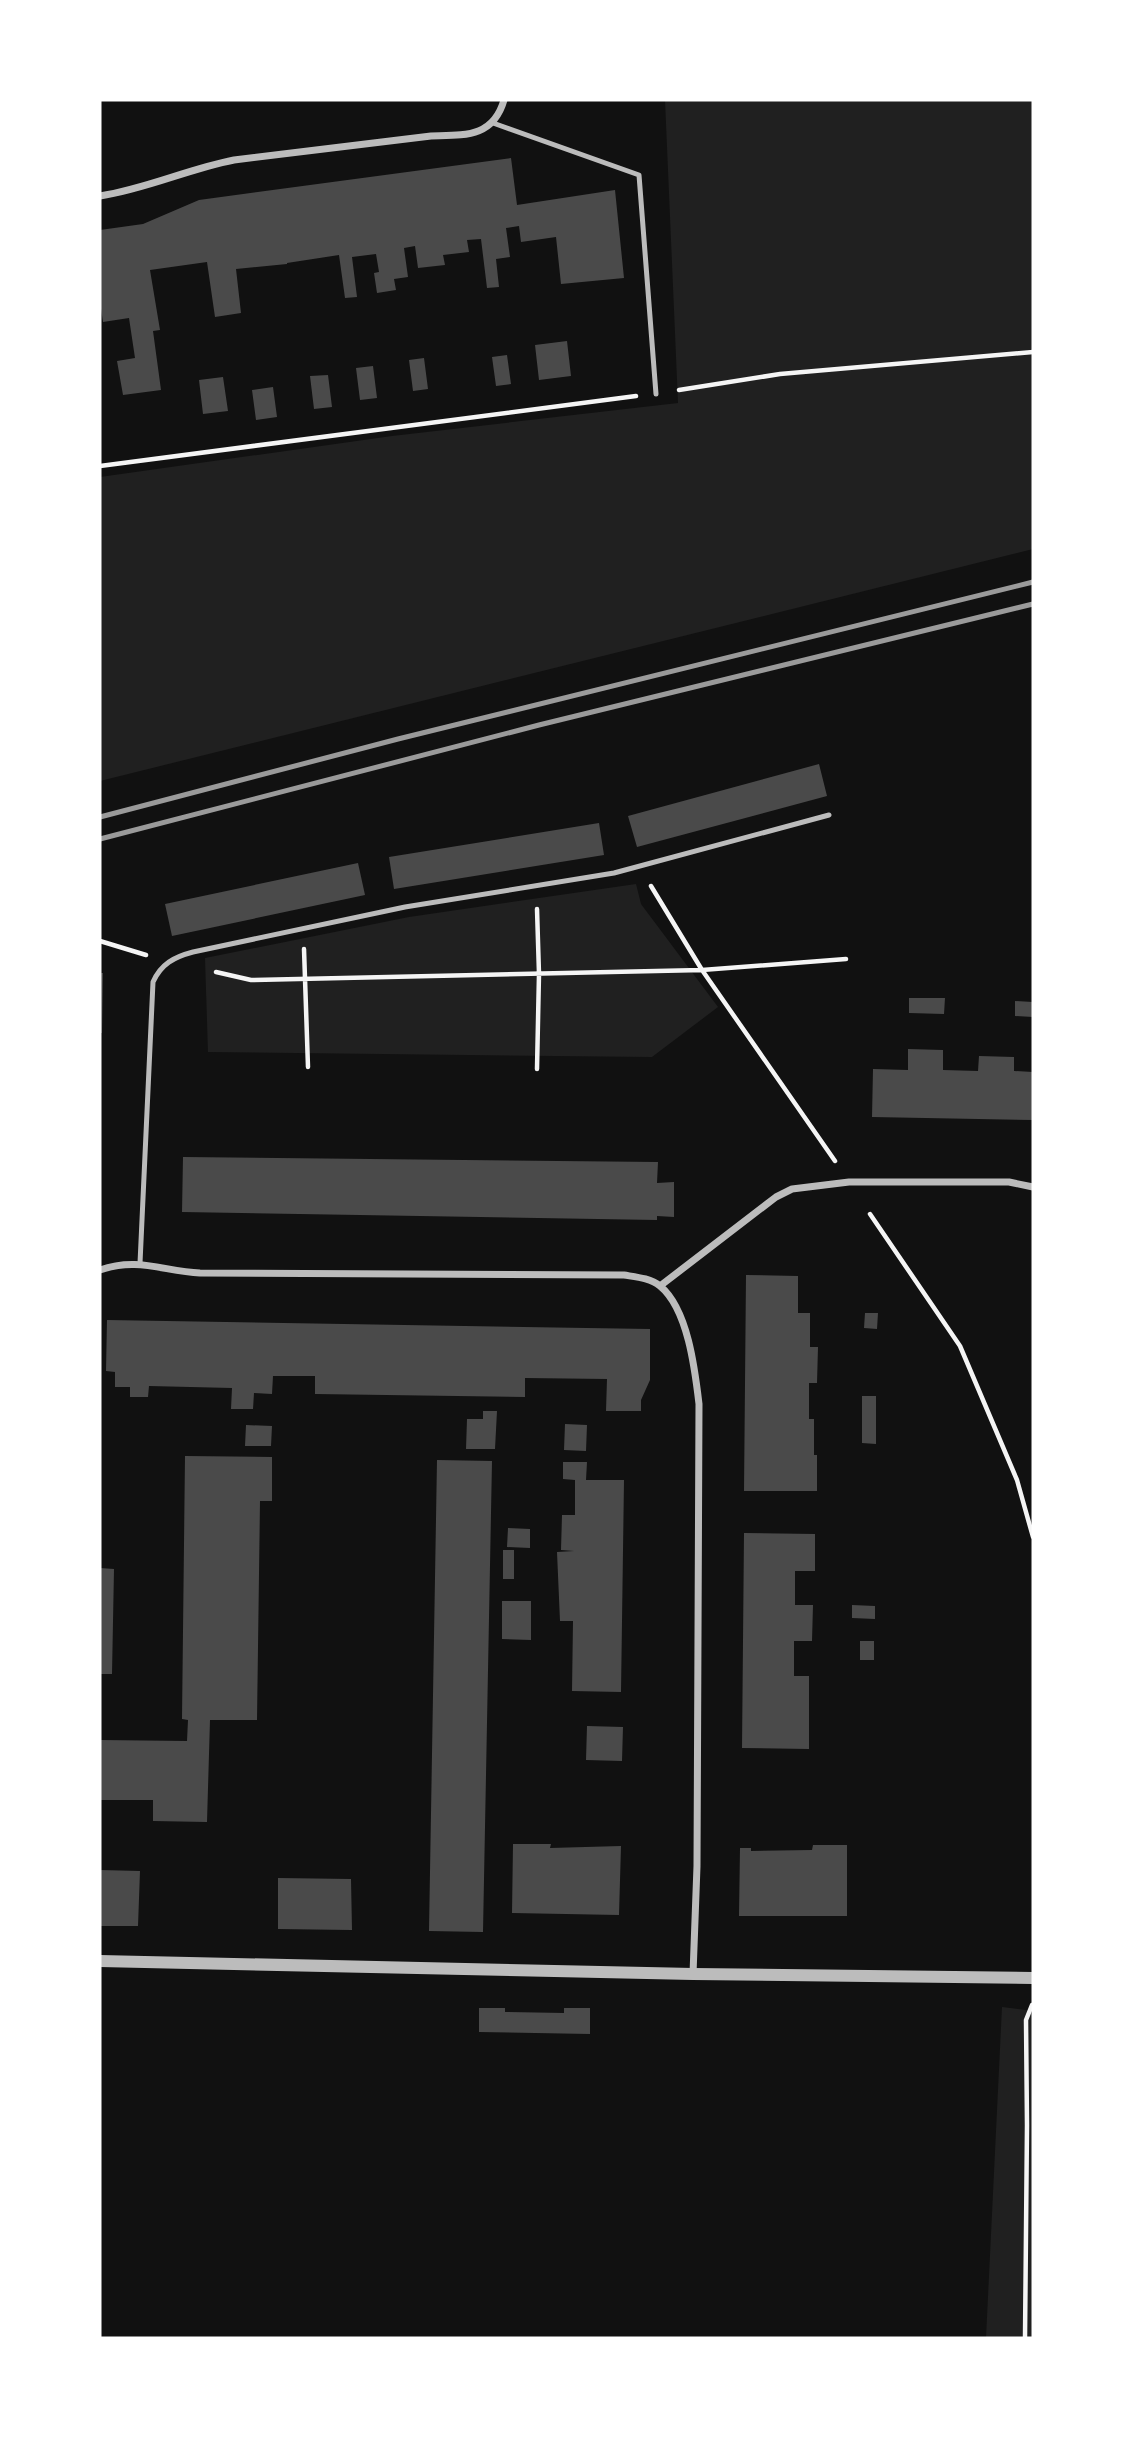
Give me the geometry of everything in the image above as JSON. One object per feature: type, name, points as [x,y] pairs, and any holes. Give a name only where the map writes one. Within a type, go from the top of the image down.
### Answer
[{"type":"street","points":[[100,196],[234,160],[431,136],[460,136],[484,129],[492,123],[504,100]]},
{"type":"street","points":[[660,1286],[776,1197],[792,1189],[849,1182],[1009,1182],[1033,1187]]},
{"type":"street","points":[[100,1270],[113,1265],[140,1263],[179,1272],[200,1273],[624,1275],[645,1279],[660,1286],[672,1301],[688,1343],[699,1404],[697,1866],[693,1973]]},
{"type":"street","points":[[100,1961],[1033,1978]]},
{"type":"lane","points":[[492,123],[639,175],[656,394]]},
{"type":"lane","points":[[140,1263],[153,982],[161,967],[169,961],[193,952],[405,907],[590,878],[640,867],[829,815]]},
{"type":"path","points":[[100,466],[656,394],[780,374],[1033,352]]},
{"type":"path","points":[[640,867],[702,970],[837,1164]]},
{"type":"path","points":[[536,886],[539,974],[537,1069]]},
{"type":"path","points":[[302,929],[308,1068]]},
{"type":"path","points":[[100,942],[251,980],[702,970],[846,959]]},
{"type":"path","points":[[870,1214],[960,1346],[1017,1480],[1033,1537]]},
{"type":"path","points":[[1025,2338],[1026,2020],[1033,2001]]},
{"type":"shaded area","points":[[665,100],[1033,100],[1033,549],[100,781],[100,477],[392,436],[678,403]]},
{"type":"shaded area","points":[[636,884],[641,904],[718,1007],[652,1057],[208,1052],[205,958],[409,917]]},
{"type":"shaded area","points":[[1002,2007],[1033,2011],[1033,2338],[986,2338]]},
{"type":"building","points":[[511,158],[517,205],[615,190],[624,278],[561,284],[556,237],[521,242],[519,226],[506,228],[510,257],[496,259],[499,287],[487,288],[481,239],[467,240],[469,252],[443,255],[445,265],[418,268],[415,246],[404,248],[408,277],[394,279],[396,290],[377,293],[374,273],[379,272],[376,254],[352,257],[357,297],[345,298],[339,255],[236,269],[241,313],[215,317],[207,262],[150,270],[160,330],[153,331],[161,390],[123,395],[117,361],[135,358],[129,318],[103,322],[100,302],[100,230],[143,224],[199,200]]},
{"type":"building","points":[[567,341],[571,376],[539,380],[535,345]]},
{"type":"building","points":[[507,355],[511,384],[496,386],[492,357]]},
{"type":"building","points":[[424,358],[428,389],[413,391],[409,360]]},
{"type":"building","points":[[373,366],[377,398],[360,400],[356,368]]},
{"type":"building","points":[[328,375],[332,407],[314,409],[310,376]]},
{"type":"building","points":[[223,377],[228,411],[203,414],[199,380]]},
{"type":"building","points":[[273,387],[277,417],[256,420],[252,390]]},
{"type":"building","points":[[819,764],[827,796],[637,847],[628,816]]},
{"type":"building","points":[[599,823],[604,855],[394,889],[389,857]]},
{"type":"building","points":[[358,863],[365,895],[172,936],[165,904]]},
{"type":"building","points":[[100,973],[103,973],[102,1033],[100,1033]]},
{"type":"building","points":[[909,998],[945,998],[944,1014],[909,1013]]},
{"type":"building","points":[[1015,1001],[1033,1002],[1033,1017],[1015,1016]]},
{"type":"building","points":[[908,1049],[943,1050],[943,1070],[978,1071],[979,1056],[1014,1057],[1014,1071],[1033,1072],[1033,1120],[872,1117],[873,1069],[908,1070]]},
{"type":"building","points":[[183,1157],[658,1162],[657,1183],[674,1182],[674,1217],[657,1216],[657,1220],[182,1212]]},
{"type":"building","points":[[746,1275],[798,1276],[798,1313],[810,1313],[810,1347],[818,1347],[817,1383],[809,1383],[809,1419],[814,1419],[814,1455],[817,1455],[817,1491],[744,1491]]},
{"type":"building","points":[[865,1313],[878,1313],[877,1329],[864,1328]]},
{"type":"building","points":[[107,1320],[650,1329],[650,1380],[641,1400],[641,1411],[606,1411],[607,1379],[525,1378],[525,1397],[315,1394],[315,1376],[273,1376],[272,1394],[254,1393],[253,1409],[231,1409],[232,1388],[149,1386],[148,1397],[130,1397],[130,1387],[115,1387],[115,1372],[106,1371]]},
{"type":"building","points":[[862,1396],[876,1396],[876,1444],[862,1443]]},
{"type":"building","points":[[483,1411],[497,1411],[495,1449],[466,1449],[467,1419],[483,1419]]},
{"type":"building","points":[[565,1424],[587,1425],[586,1451],[564,1450]]},
{"type":"building","points":[[246,1425],[272,1426],[271,1446],[245,1446]]},
{"type":"building","points":[[185,1456],[272,1457],[272,1501],[260,1501],[257,1720],[210,1720],[207,1822],[153,1821],[153,1800],[100,1800],[100,1740],[187,1741],[188,1720],[182,1719]]},
{"type":"building","points":[[437,1460],[492,1461],[483,1932],[429,1931]]},
{"type":"building","points":[[563,1462],[587,1462],[586,1480],[624,1480],[621,1692],[572,1691],[573,1621],[560,1621],[557,1552],[574,1551],[561,1550],[562,1515],[575,1515],[575,1480],[563,1479]]},
{"type":"building","points":[[508,1528],[530,1529],[530,1548],[507,1547]]},
{"type":"building","points":[[744,1533],[815,1534],[815,1571],[795,1571],[795,1605],[813,1605],[812,1641],[794,1641],[794,1676],[809,1676],[809,1749],[742,1748]]},
{"type":"building","points":[[503,1550],[514,1550],[514,1579],[503,1579]]},
{"type":"building","points":[[100,1568],[114,1569],[112,1674],[100,1674]]},
{"type":"building","points":[[502,1601],[531,1601],[531,1640],[502,1639]]},
{"type":"building","points":[[852,1605],[875,1606],[875,1619],[852,1618]]},
{"type":"building","points":[[860,1641],[874,1641],[874,1660],[860,1660]]},
{"type":"building","points":[[587,1726],[623,1727],[622,1761],[586,1760]]},
{"type":"building","points":[[513,1844],[551,1844],[550,1848],[621,1846],[619,1915],[512,1913]]},
{"type":"building","points":[[813,1845],[847,1845],[847,1916],[739,1916],[740,1848],[751,1848],[751,1851],[812,1850]]},
{"type":"building","points":[[100,1870],[140,1871],[138,1926],[100,1926]]},
{"type":"building","points":[[278,1878],[351,1879],[352,1930],[278,1929]]},
{"type":"building","points":[[479,2008],[505,2008],[505,2012],[564,2013],[564,2008],[590,2008],[590,2034],[479,2032]]},
{"type":"railway","points":[[100,817],[398,739],[1033,582]]},
{"type":"railway","points":[[100,839],[539,725],[1033,604]]}]
